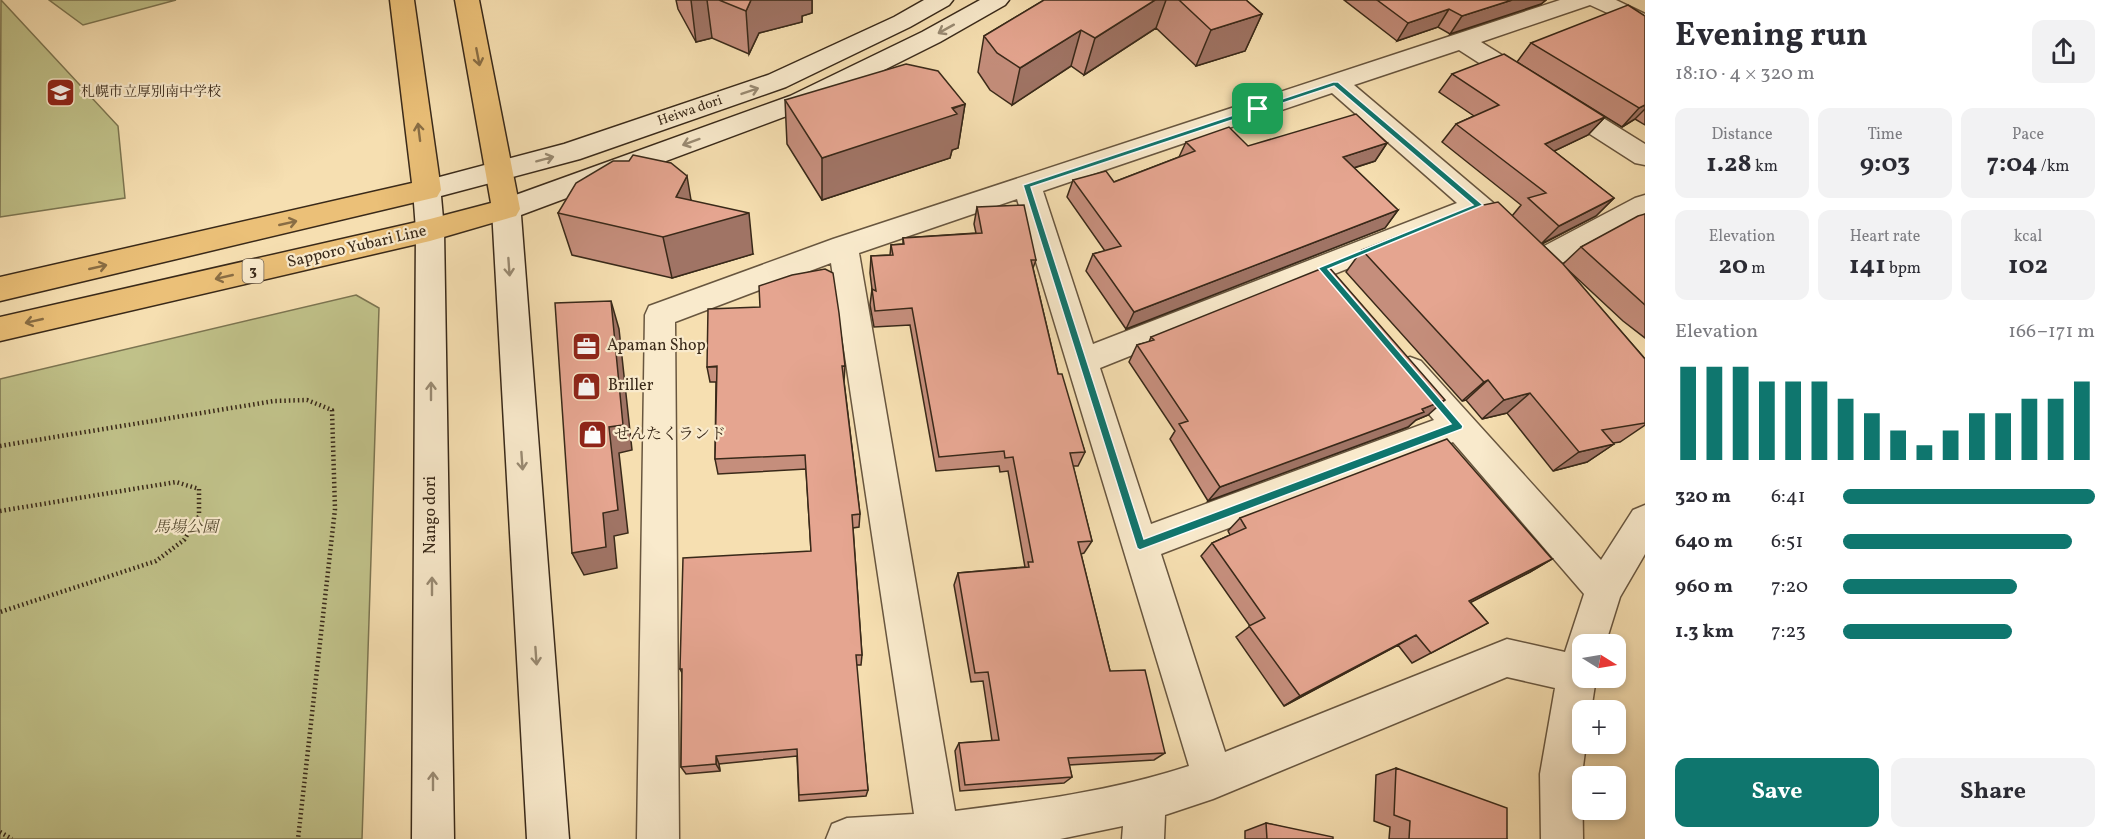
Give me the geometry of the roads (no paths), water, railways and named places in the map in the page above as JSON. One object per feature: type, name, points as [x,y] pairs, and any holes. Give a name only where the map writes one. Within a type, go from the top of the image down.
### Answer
[{"type":"main road","points":[[0,289],[427,190],[402,0]]},
{"type":"main road","points":[[467,0],[506,208]]},
{"type":"main road","name":"Sapporo Yubari Line","points":[[0,329],[430,230],[506,208]]},
{"type":"street","name":"Heiwa dori","points":[[427,190],[570,152],[777,81],[902,22],[941,0]]},
{"type":"street","name":"Heiwa dori","points":[[506,208],[799,102],[931,37],[997,0]]},
{"type":"street","points":[[658,839],[660,315],[843,247],[1582,0]]},
{"type":"street","points":[[1597,0],[1645,23]]},
{"type":"street","points":[[1460,40],[1645,156]]},
{"type":"street","points":[[1336,83],[1479,205],[1532,256],[1645,206]]},
{"type":"street","points":[[1027,185],[1213,778]]},
{"type":"street","name":"Nango dori","points":[[427,190],[430,230],[433,839]]},
{"type":"street","points":[[1081,362],[1479,205]]},
{"type":"street","points":[[506,208],[548,839]]},
{"type":"street","points":[[843,247],[938,834]]},
{"type":"street","points":[[1322,268],[1345,295]]},
{"type":"street","points":[[1390,347],[1604,590]]},
{"type":"street","points":[[1140,545],[1458,426]]},
{"type":"street","points":[[1590,634],[1604,590],[1645,521]]},
{"type":"street","points":[[847,839],[938,834],[1040,822],[1144,820],[1213,778],[1507,658],[1572,659]]},
{"type":"street","points":[[1562,839],[1561,774],[1577,688]]},
{"type":"place","name":"札幌市立厚別南中学校","points":[[60,92]]},
{"type":"place","name":"Apaman Shop","points":[[586,346]]},
{"type":"place","name":"Briller","points":[[587,386]]},
{"type":"place","name":"せんたくランド","points":[[593,435]]},
{"type":"park label","name":"馬場公園","points":[[186,528]]}]
